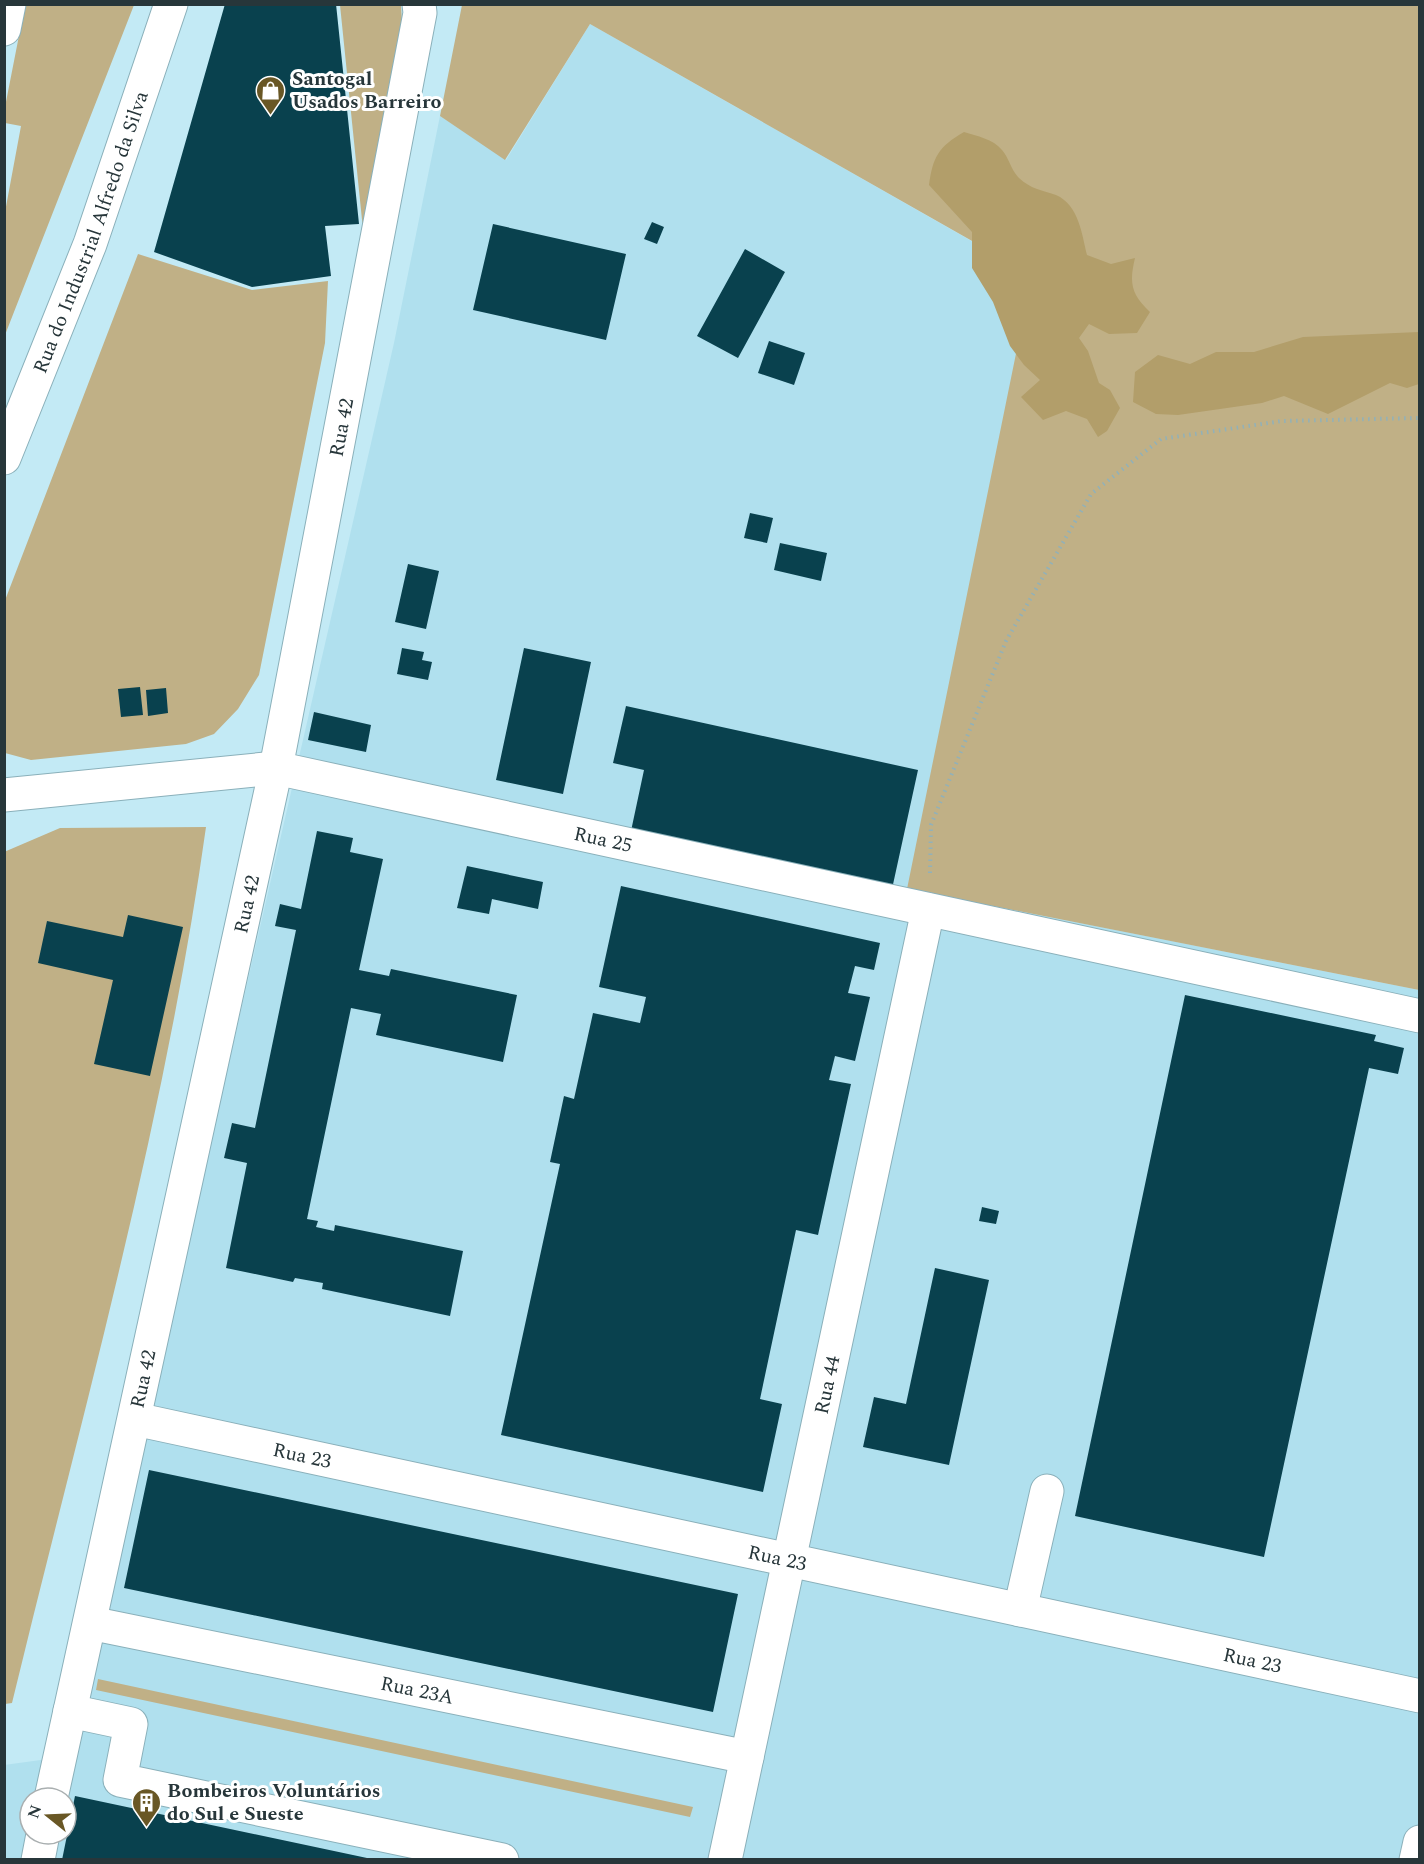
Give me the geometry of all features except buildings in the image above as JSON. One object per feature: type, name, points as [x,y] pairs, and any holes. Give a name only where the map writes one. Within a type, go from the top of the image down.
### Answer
[{"type":"street","points":[[4,29],[9,4]]},
{"type":"street","name":"Rua do Industrial Alfredo da Silva","points":[[4,458],[90,244],[171,4]]},
{"type":"street","name":"Rua 42","points":[[54,1786],[276,768],[422,7]]},
{"type":"street","name":"Rua 25","points":[[4,795],[276,768],[1419,1016]]},
{"type":"street","name":"Rua 44","points":[[725,1860],[928,910]]},
{"type":"street","name":"Rua 23","points":[[135,1419],[1419,1696]]},
{"type":"street","points":[[1020,1610],[1047,1491]]},
{"type":"street","name":"Rua 23A","points":[[90,1623],[747,1757]]},
{"type":"street","points":[[70,1712],[131,1724],[120,1780],[502,1860]]},
{"type":"street","points":[[1416,1860],[1419,1842]]},
{"type":"path","points":[[928,910],[931,825],[1006,640],[1091,494],[1161,439],[1282,421],[1419,418]]},
{"type":"shaded area","points":[[25,5],[134,5],[5,335],[5,212],[21,126],[5,123],[5,107]]},
{"type":"shaded area","points":[[340,5],[401,5],[404,57],[365,249]]},
{"type":"shaded area","points":[[462,5],[1419,5],[1419,990],[907,889],[1032,275],[590,24],[505,160],[440,116]]},
{"type":"shaded area","points":[[590,24],[1033,276],[908,889],[1419,990],[1419,1859],[5,1859],[4,1765],[70,1756],[394,343],[440,116],[506,160]]},
{"type":"shaded area","points":[[964,132],[994,143],[1004,153],[1016,175],[1023,182],[1056,195],[1070,206],[1078,221],[1087,255],[1111,264],[1135,258],[1132,274],[1133,288],[1135,294],[1150,312],[1137,333],[1109,334],[1089,324],[1079,338],[1088,351],[1099,383],[1110,390],[1120,408],[1107,431],[1098,437],[1087,419],[1066,411],[1043,420],[1021,397],[1040,380],[1024,365],[1010,346],[993,302],[972,268],[972,232],[929,185],[932,167],[938,154],[948,143]]},
{"type":"shaded area","points":[[138,254],[252,290],[328,281],[325,343],[259,675],[238,709],[214,734],[186,744],[31,760],[5,753],[4,603]]},
{"type":"shaded area","points":[[1419,332],[1419,384],[1407,388],[1390,383],[1328,414],[1284,396],[1262,403],[1178,415],[1156,414],[1133,402],[1135,372],[1158,355],[1190,364],[1216,352],[1254,352],[1303,337]]},
{"type":"shaded area","points":[[206,827],[189,937],[145,1158],[12,1703],[5,1704],[4,852],[60,828]]},
{"type":"shaded area","points":[[98,1679],[693,1807],[690,1817],[96,1690]]},
{"type":"place","name":"Santogal Usados Barreiro","points":[[271,116]]},
{"type":"place","name":"Bombeiros Voluntários do Sul e Sueste","points":[[146,1828]]}]
